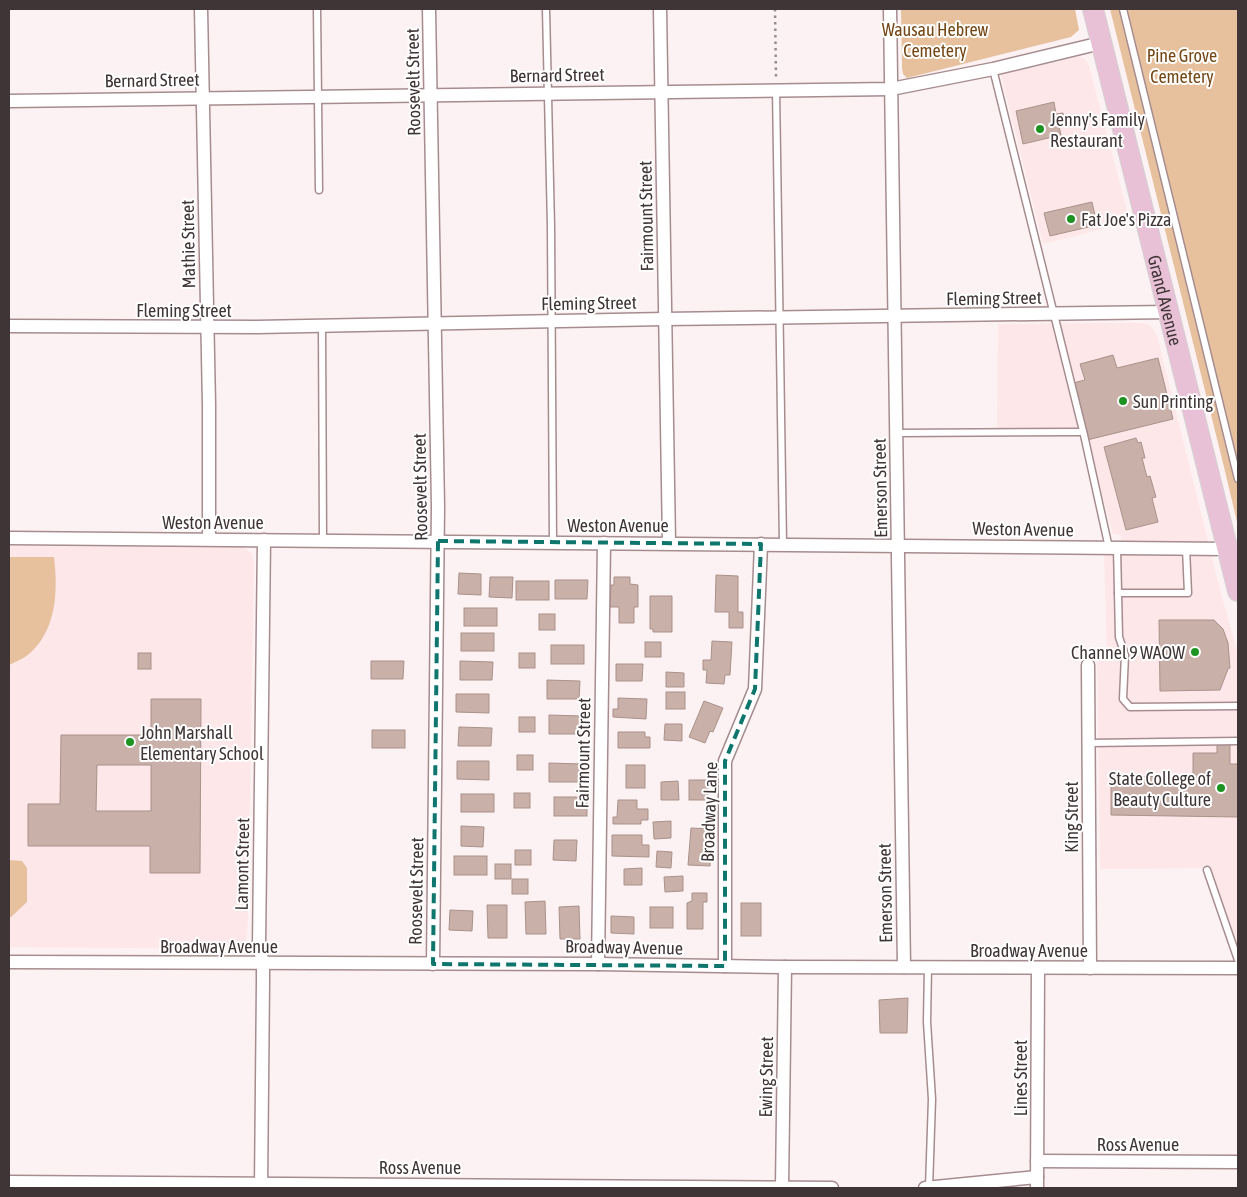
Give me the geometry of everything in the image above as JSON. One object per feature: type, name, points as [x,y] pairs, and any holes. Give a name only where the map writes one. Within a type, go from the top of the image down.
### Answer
[{"type":"main road","name":"Grand Avenue","points":[[1093,9],[1238,591]]},
{"type":"street","name":"Mathie Street","points":[[201,9],[208,328],[209,539]]},
{"type":"street","name":"Roosevelt Street","points":[[429,9],[438,541],[432,964]]},
{"type":"street","name":"Fairmount Street","points":[[660,9],[669,543]]},
{"type":"street","name":"Emerson Street","points":[[890,9],[904,967]]},
{"type":"street","name":"Bernard Street","points":[[9,100],[891,89],[993,69],[1102,43]]},
{"type":"street","name":"Fleming Street","points":[[9,326],[208,328],[1169,312]]},
{"type":"street","name":"Weston Avenue","points":[[9,538],[1228,549]]},
{"type":"street","name":"Lamont Street","points":[[261,1186],[263,964],[258,945],[264,540]]},
{"type":"street","name":"Fairmount Street","points":[[598,964],[604,543]]},
{"type":"street","name":"Broadway Lane","points":[[725,966],[725,761],[755,689],[761,544]]},
{"type":"street","name":"King Street","points":[[1088,665],[1090,968]]},
{"type":"street","name":"Broadway Avenue","points":[[9,962],[1238,968]]},
{"type":"street","name":"Ewing Street","points":[[782,1188],[785,966]]},
{"type":"street","name":"Lines Street","points":[[1037,1183],[1038,968]]},
{"type":"street","name":"Ross Avenue","points":[[1037,1161],[1238,1162]]},
{"type":"street","name":"Ross Avenue","points":[[9,1182],[261,1186],[832,1188]]},
{"type":"street","points":[[925,1188],[1037,1183]]},
{"type":"lane","points":[[317,9],[319,190]]},
{"type":"lane","points":[[546,9],[554,542]]},
{"type":"lane","points":[[1123,9],[1238,479]]},
{"type":"lane","points":[[993,69],[1113,548],[1118,593],[1119,637],[1125,655],[1123,699],[1130,707],[1238,706]]},
{"type":"lane","points":[[776,90],[783,544]]},
{"type":"lane","points":[[322,326],[324,540]]},
{"type":"lane","points":[[897,433],[1083,432]]},
{"type":"lane","points":[[1118,593],[1188,593],[1186,548]]},
{"type":"lane","points":[[1089,743],[1238,741]]},
{"type":"lane","points":[[1208,870],[1238,960]]},
{"type":"lane","points":[[928,967],[927,1022],[932,1099],[930,1188]]},
{"type":"path","points":[[775,9],[776,90]]},
{"type":"highlighted area","points":[[438,541],[761,544],[755,689],[725,761],[725,966],[433,964]]},
{"type":"shaded area","points":[[1076,57],[1086,60],[1089,66],[1130,222],[1043,244],[1001,75]]},
{"type":"shaded area","points":[[1143,323],[1150,325],[1157,335],[1220,590],[1238,654],[1238,948],[1210,868],[1100,869],[1097,659],[1107,659],[1104,555],[1121,555],[1121,535],[1113,534],[1084,430],[997,430],[998,324]]},
{"type":"shaded area","name":"John Marshall Elementary School","points":[[9,546],[243,547],[252,553],[254,562],[248,921],[246,940],[240,949],[9,947]]},
{"type":"green space","name":"Wausau Hebrew Cemetery","points":[[901,9],[1075,9],[1079,30],[1071,37],[907,78],[903,74],[902,68]]},
{"type":"green space","name":"Pine Grove Cemetery","points":[[1110,9],[1238,9],[1238,526],[1223,463]]},
{"type":"green space","points":[[9,557],[54,557],[56,583],[54,609],[45,633],[29,654],[9,665]]},
{"type":"green space","points":[[9,860],[22,861],[27,868],[27,902],[11,917],[9,917]]},
{"type":"building","name":"Jenny's Family Restaurant","points":[[1054,102],[1056,114],[1063,113],[1065,120],[1058,122],[1061,135],[1023,144],[1016,111]]},
{"type":"building","name":"Fat Joe's Pizza","points":[[1092,202],[1097,225],[1050,236],[1044,213]]},
{"type":"building","name":"Sun Printing","points":[[1113,355],[1117,368],[1158,358],[1173,419],[1087,440],[1073,383],[1085,380],[1080,364]]},
{"type":"building","points":[[1136,438],[1138,443],[1141,442],[1145,458],[1142,458],[1147,477],[1150,476],[1156,497],[1152,498],[1158,522],[1126,530],[1104,447]]},
{"type":"building","points":[[459,573],[481,574],[481,595],[458,594]]},
{"type":"building","points":[[716,575],[738,576],[738,612],[743,612],[743,628],[729,628],[729,612],[715,612]]},
{"type":"building","points":[[490,577],[513,577],[512,598],[489,597]]},
{"type":"building","points":[[614,577],[630,577],[630,584],[638,585],[638,607],[634,607],[634,623],[619,623],[619,607],[610,607],[611,585],[614,585]]},
{"type":"building","points":[[555,580],[588,580],[587,599],[555,599]]},
{"type":"building","points":[[516,581],[549,581],[549,600],[516,600]]},
{"type":"building","points":[[650,596],[672,596],[672,632],[653,632],[653,629],[650,629]]},
{"type":"building","points":[[464,608],[497,608],[497,626],[464,626]]},
{"type":"building","points":[[539,614],[555,614],[555,630],[539,630]]},
{"type":"building","name":"Channel 9 WAOW","points":[[1159,620],[1214,620],[1223,629],[1228,643],[1230,668],[1220,690],[1160,691]]},
{"type":"building","points":[[461,633],[494,633],[494,651],[461,651]]},
{"type":"building","points":[[712,641],[732,642],[730,675],[725,675],[724,684],[706,683],[707,670],[703,670],[703,660],[711,660]]},
{"type":"building","points":[[645,642],[661,642],[661,657],[645,657]]},
{"type":"building","points":[[551,645],[584,645],[584,664],[551,664]]},
{"type":"building","points":[[138,653],[151,653],[151,669],[138,669]]},
{"type":"building","points":[[519,653],[535,653],[535,668],[519,668]]},
{"type":"building","points":[[371,661],[404,661],[403,679],[371,679]]},
{"type":"building","points":[[460,661],[493,662],[492,680],[460,680]]},
{"type":"building","points":[[616,664],[643,664],[642,681],[616,681]]},
{"type":"building","points":[[666,672],[684,673],[684,687],[666,687]]},
{"type":"building","points":[[547,680],[580,681],[579,699],[547,699]]},
{"type":"building","points":[[666,692],[685,692],[685,709],[666,709]]},
{"type":"building","points":[[456,694],[489,694],[489,713],[456,712]]},
{"type":"building","points":[[618,698],[647,699],[646,719],[613,717],[613,709],[618,709]]},
{"type":"building","points":[[151,699],[201,699],[200,873],[150,873],[150,846],[28,846],[28,804],[60,804],[61,735],[151,735]],"holes":[[[97,765],[151,765],[151,811],[96,811]]]},
{"type":"building","points":[[704,701],[723,708],[713,732],[710,731],[705,743],[689,737]]},
{"type":"building","points":[[549,715],[582,716],[582,734],[549,734]]},
{"type":"building","points":[[519,717],[535,717],[535,732],[519,732]]},
{"type":"building","points":[[665,724],[682,724],[682,741],[664,740]]},
{"type":"building","points":[[459,727],[492,728],[491,746],[458,746]]},
{"type":"building","points":[[372,730],[405,730],[405,748],[372,748]]},
{"type":"building","points":[[618,732],[645,732],[645,737],[650,737],[650,748],[618,748]]},
{"type":"building","points":[[1217,744],[1230,744],[1230,764],[1238,764],[1238,817],[1111,815],[1111,776],[1193,777],[1193,753],[1217,753]]},
{"type":"building","points":[[517,755],[533,755],[533,770],[517,770]]},
{"type":"building","points":[[457,761],[489,761],[489,780],[457,779]]},
{"type":"building","points":[[549,763],[582,764],[582,782],[549,782]]},
{"type":"building","points":[[626,765],[645,765],[645,788],[626,788]]},
{"type":"building","points":[[689,780],[708,780],[708,800],[689,800]]},
{"type":"building","points":[[678,781],[679,800],[661,800],[661,782]]},
{"type":"building","points":[[514,793],[530,793],[530,808],[514,808]]},
{"type":"building","points":[[461,794],[494,794],[494,812],[461,812]]},
{"type":"building","points":[[554,797],[587,797],[587,816],[554,816]]},
{"type":"building","points":[[618,800],[637,800],[637,809],[648,809],[648,820],[641,820],[641,824],[613,824],[613,817],[617,817]]},
{"type":"building","points":[[671,821],[671,838],[654,839],[653,822]]},
{"type":"building","points":[[461,826],[484,827],[483,847],[461,846]]},
{"type":"building","points":[[691,828],[712,829],[710,866],[688,865]]},
{"type":"building","points":[[612,835],[642,835],[642,845],[649,845],[649,857],[612,856]]},
{"type":"building","points":[[554,840],[577,840],[576,861],[553,860]]},
{"type":"building","points":[[515,850],[531,850],[531,865],[515,865]]},
{"type":"building","points":[[657,851],[672,852],[671,868],[656,867]]},
{"type":"building","points":[[454,856],[487,856],[487,875],[454,875]]},
{"type":"building","points":[[495,864],[511,864],[511,879],[495,879]]},
{"type":"building","points":[[642,868],[642,885],[624,885],[624,869]]},
{"type":"building","points":[[683,876],[683,891],[665,892],[664,877]]},
{"type":"building","points":[[512,879],[528,879],[528,894],[512,894]]},
{"type":"building","points":[[692,893],[707,893],[707,902],[703,902],[703,929],[687,929],[687,903],[692,901]]},
{"type":"building","points":[[545,901],[546,934],[526,934],[525,902]]},
{"type":"building","points":[[741,903],[761,903],[761,936],[741,936]]},
{"type":"building","points":[[487,905],[507,905],[507,938],[488,938]]},
{"type":"building","points":[[579,906],[580,939],[560,939],[559,907]]},
{"type":"building","points":[[650,907],[673,907],[673,928],[650,928]]},
{"type":"building","points":[[450,910],[473,911],[472,931],[449,930]]},
{"type":"building","points":[[611,916],[634,917],[634,934],[611,933]]},
{"type":"building","points":[[908,998],[907,1033],[880,1033],[879,1000]]},
{"type":"place","name":"Jenny's Family Restaurant","points":[[1040,129]]},
{"type":"place","name":"Fat Joe's Pizza","points":[[1071,219]]},
{"type":"place","name":"Sun Printing","points":[[1123,401]]},
{"type":"place","name":"Channel 9 WAOW","points":[[1195,652]]},
{"type":"place","name":"John Marshall Elementary School","points":[[130,742]]},
{"type":"place","name":"State College of Beauty Culture","points":[[1221,788]]}]
